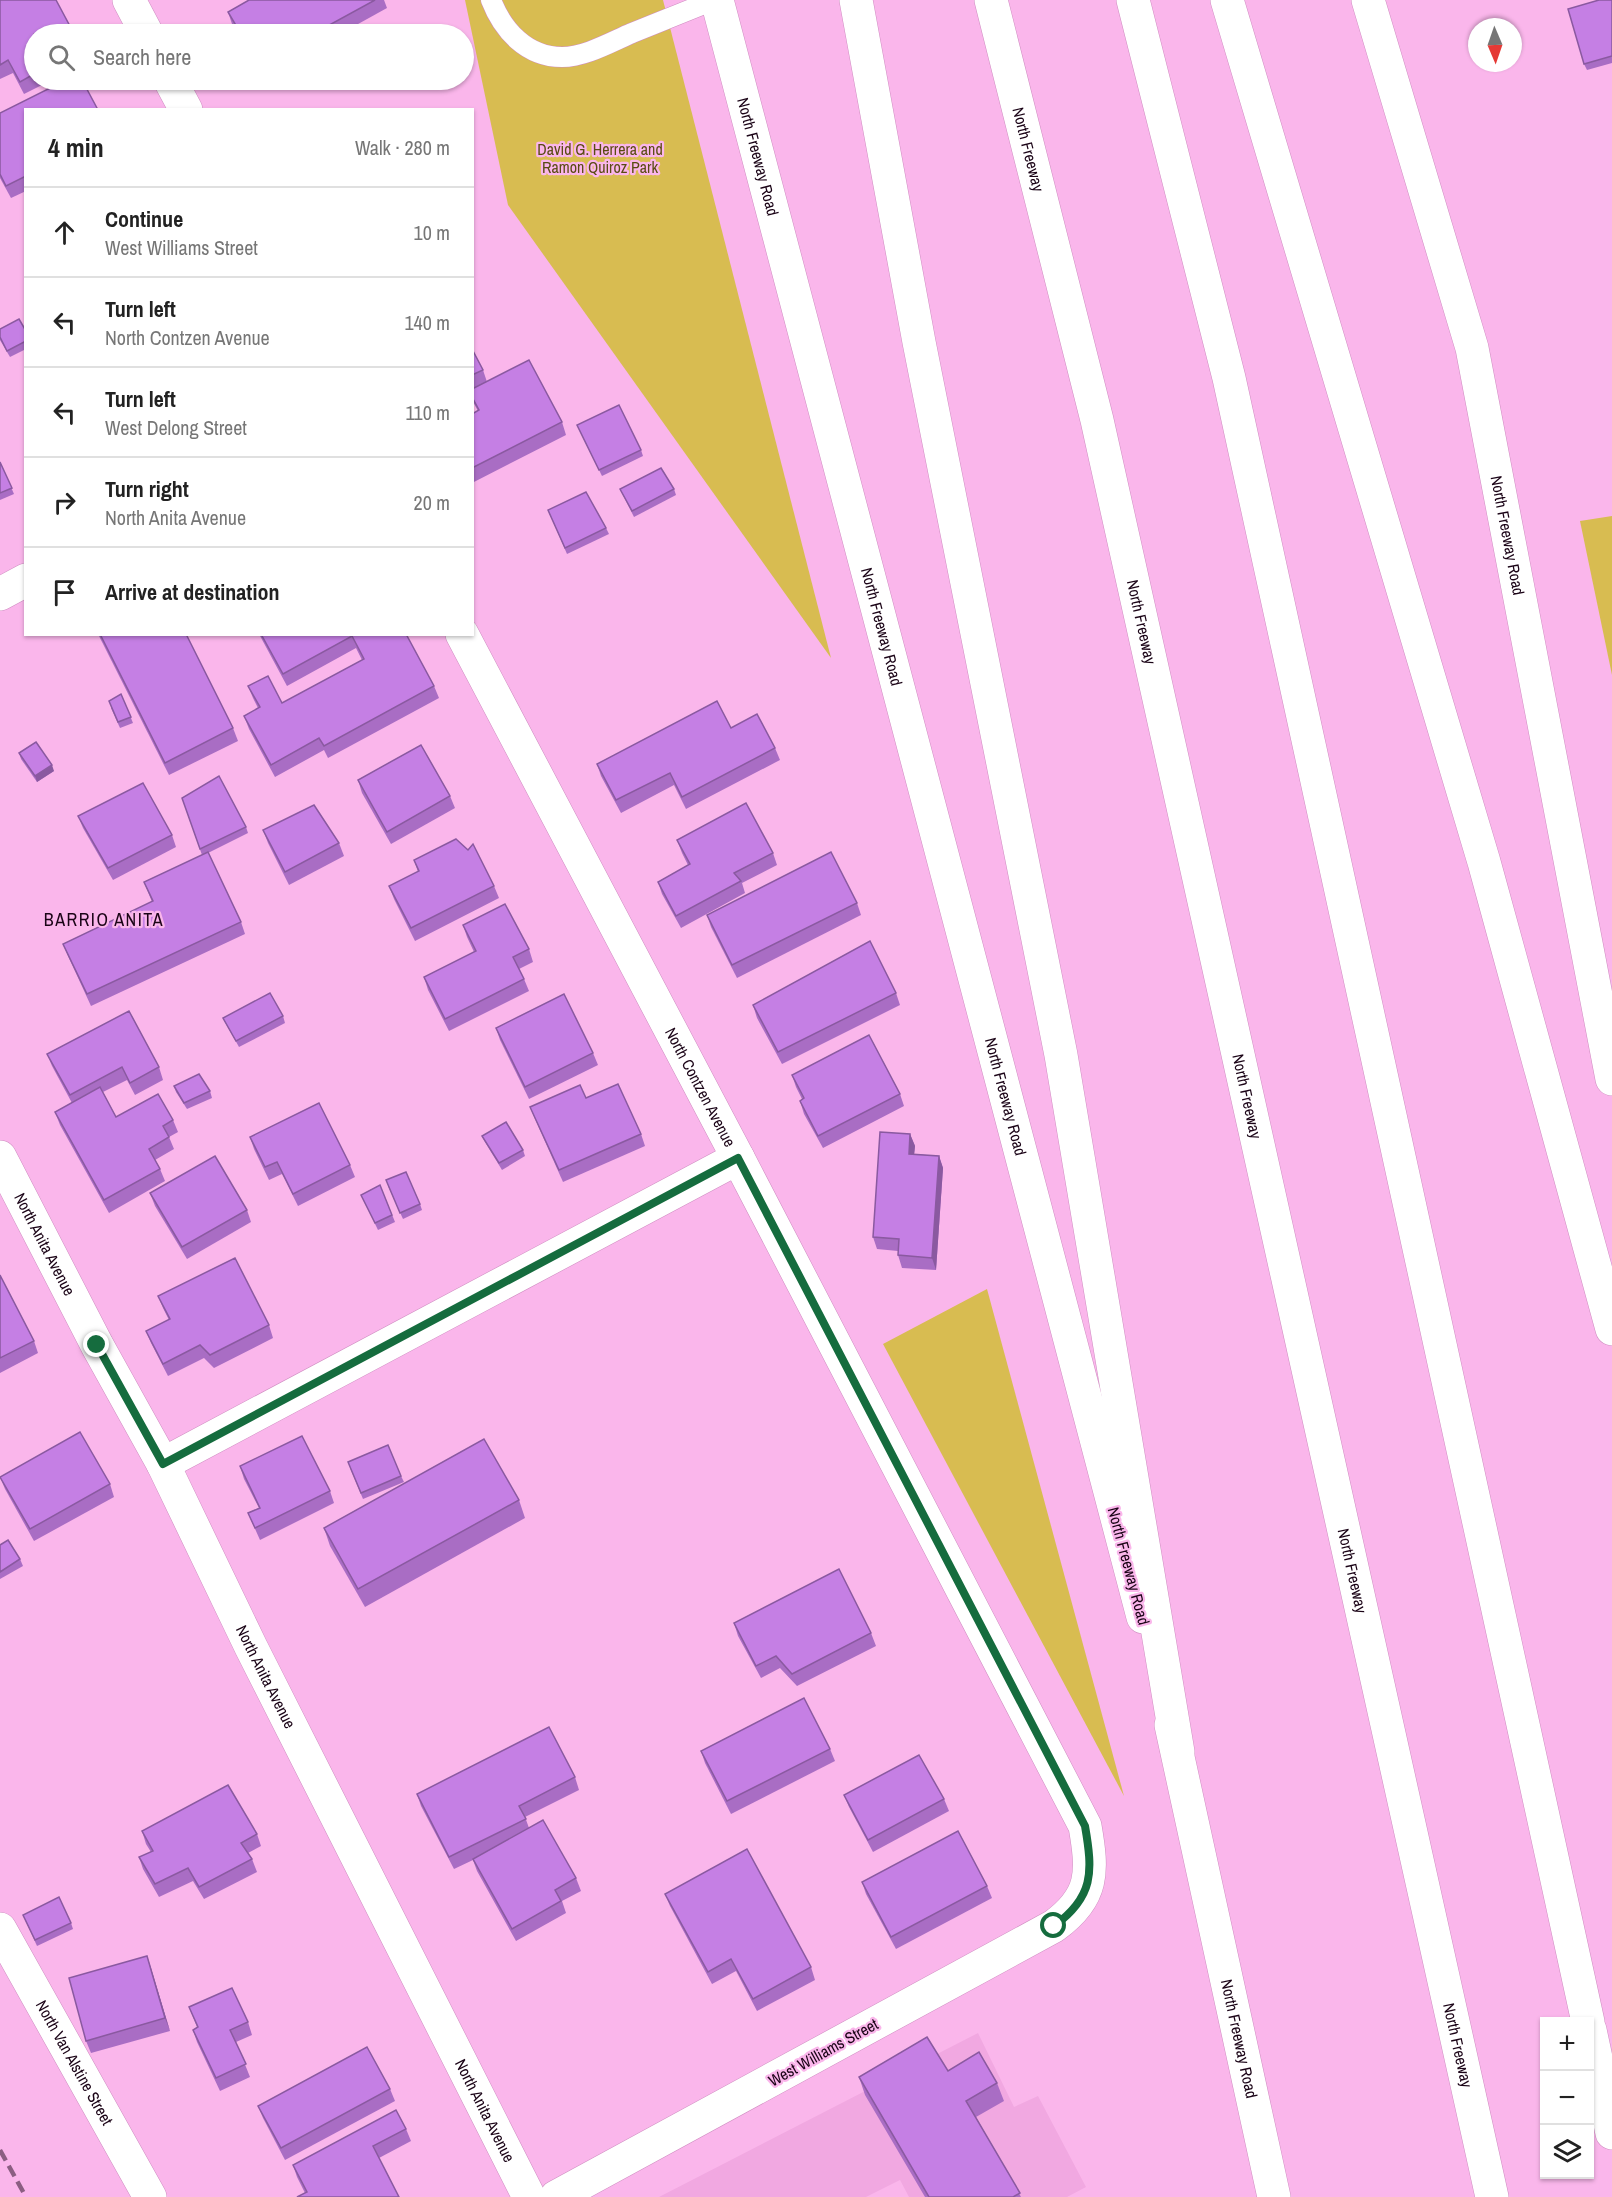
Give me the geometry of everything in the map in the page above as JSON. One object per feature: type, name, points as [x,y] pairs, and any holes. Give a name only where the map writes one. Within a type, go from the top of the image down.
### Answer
[{"type":"main road","points":[[129,0],[142,24]]},
{"type":"main road","name":"North Freeway Road","points":[[715,0],[1178,1752],[1274,2197]]},
{"type":"main road","points":[[856,0],[921,353],[1061,1055],[1178,1752]]},
{"type":"main road","name":"North Freeway","points":[[991,0],[1097,420],[1491,2197]]},
{"type":"main road","points":[[1133,0],[1229,378],[1587,2017]]},
{"type":"main road","points":[[1227,0],[1484,862],[1612,1329]]},
{"type":"main road","name":"North Freeway Road","points":[[1368,0],[1472,348],[1612,1079]]},
{"type":"main road","points":[[175,90],[185,108]]},
{"type":"main road","points":[[0,594],[24,581]]},
{"type":"main road","name":"North Contzen Avenue","points":[[463,636],[738,1158],[1085,1826],[1091,1858],[1089,1881],[1082,1898]]},
{"type":"main road","name":"North Anita Avenue","points":[[0,1157],[97,1345],[163,1464],[251,1647],[529,2197]]},
{"type":"main road","points":[[163,1464],[738,1158]]},
{"type":"main road","name":"West Williams Street","points":[[556,2197],[1054,1926],[1071,1914],[1082,1898]]},
{"type":"main road","name":"North Van Alstine Street","points":[[0,1929],[150,2197]]},
{"type":"main road","points":[[1594,2049],[1612,2133]]},
{"type":"main road","points":[[1255,2197],[1260,2130]]},
{"type":"lane","points":[[491,0],[507,30],[523,46],[542,55],[563,58],[587,52],[715,0]]},
{"type":"shaded area","points":[[978,2033],[1014,2107],[1038,2096],[1086,2187],[1067,2197],[909,2197],[900,2180],[866,2197],[659,2197]]},
{"type":"green space","name":"David G. Herrera and Ramon Quiroz Park","points":[[465,0],[663,0],[831,658],[508,205],[474,43],[474,24],[470,24]]},
{"type":"green space","points":[[1612,516],[1612,675],[1580,521]]},
{"type":"green space","points":[[987,1289],[1124,1796],[883,1344]]},
{"type":"building","points":[[0,0],[56,0],[69,24],[24,24],[24,80],[20,82],[8,60],[0,65]]},
{"type":"building","points":[[249,0],[375,0],[331,24],[235,24],[228,12]]},
{"type":"building","points":[[1599,0],[1612,0],[1612,56],[1584,64],[1568,9]]},
{"type":"building","points":[[46,90],[87,90],[97,108],[24,108],[24,177],[6,186],[0,174],[0,113]]},
{"type":"building","points":[[19,319],[24,328],[24,342],[7,351],[0,337],[0,329]]},
{"type":"building","points":[[474,353],[483,370],[474,374]]},
{"type":"building","points":[[529,360],[562,422],[474,467],[474,413],[479,410],[474,401],[474,388]]},
{"type":"building","points":[[619,405],[641,450],[599,470],[577,425]]},
{"type":"building","points":[[0,462],[12,488],[0,493]]},
{"type":"building","points":[[661,468],[674,489],[632,511],[620,489]]},
{"type":"building","points":[[586,492],[606,528],[565,548],[548,510]]},
{"type":"building","points":[[101,636],[187,636],[233,728],[165,763]]},
{"type":"building","points":[[262,636],[352,636],[283,674]]},
{"type":"building","points":[[352,636],[407,636],[434,686],[324,746],[319,738],[271,765],[244,716],[260,707],[248,686],[268,676],[282,703],[364,659]]},
{"type":"building","points":[[121,694],[131,717],[118,722],[109,701]]},
{"type":"building","points":[[717,701],[731,728],[757,714],[775,748],[682,797],[670,773],[616,800],[597,764]]},
{"type":"building","points":[[36,742],[52,765],[35,776],[19,753]]},
{"type":"building","points":[[421,745],[450,796],[387,832],[358,780]]},
{"type":"building","points":[[219,776],[246,827],[200,849],[182,798]]},
{"type":"building","points":[[143,783],[172,835],[108,868],[78,816]]},
{"type":"building","points":[[746,803],[773,853],[734,873],[741,881],[676,916],[658,882],[690,864],[677,840]]},
{"type":"building","points":[[314,805],[339,843],[285,872],[263,830]]},
{"type":"building","points":[[456,839],[468,850],[473,844],[494,886],[411,928],[389,886],[419,871],[414,860]]},
{"type":"building","points":[[208,852],[241,922],[87,994],[63,944],[153,901],[144,882]]},
{"type":"building","points":[[831,852],[857,903],[732,965],[707,915]]},
{"type":"building","points":[[505,904],[529,949],[513,957],[524,979],[445,1019],[424,977],[476,951],[463,925]]},
{"type":"building","points":[[870,941],[896,993],[778,1052],[753,1005]]},
{"type":"building","points":[[270,993],[283,1016],[236,1041],[223,1018]]},
{"type":"building","points":[[564,994],[593,1053],[525,1087],[496,1028]]},
{"type":"building","points":[[129,1011],[159,1067],[130,1083],[122,1067],[70,1095],[47,1054]]},
{"type":"building","points":[[869,1035],[900,1094],[818,1136],[800,1101],[804,1098],[792,1075]]},
{"type":"building","points":[[199,1074],[210,1091],[184,1103],[174,1086]]},
{"type":"building","points":[[618,1084],[641,1134],[559,1170],[530,1107],[580,1085],[586,1098]]},
{"type":"building","points":[[100,1087],[116,1117],[158,1094],[173,1120],[163,1126],[169,1137],[149,1149],[160,1169],[104,1200],[55,1112]]},
{"type":"building","points":[[319,1103],[350,1165],[293,1194],[277,1162],[265,1167],[250,1137]]},
{"type":"building","points":[[506,1122],[523,1150],[499,1163],[482,1136]]},
{"type":"building","points":[[880,1132],[910,1134],[909,1154],[939,1156],[932,1258],[898,1255],[899,1239],[873,1237]]},
{"type":"building","points":[[215,1156],[247,1210],[182,1247],[150,1193]]},
{"type":"building","points":[[406,1172],[420,1204],[400,1213],[386,1180]]},
{"type":"building","points":[[380,1185],[392,1215],[375,1223],[361,1195]]},
{"type":"building","points":[[235,1258],[269,1325],[210,1355],[200,1345],[163,1364],[146,1331],[170,1319],[158,1296]]},
{"type":"building","points":[[0,1275],[34,1341],[0,1358]]},
{"type":"building","points":[[80,1432],[110,1484],[30,1529],[0,1477]]},
{"type":"building","points":[[302,1436],[330,1491],[255,1528],[248,1513],[260,1508],[240,1466]]},
{"type":"building","points":[[484,1439],[519,1500],[358,1589],[324,1528]]},
{"type":"building","points":[[388,1445],[401,1476],[361,1493],[348,1462]]},
{"type":"building","points":[[8,1540],[20,1559],[0,1572],[0,1545]]},
{"type":"building","points":[[839,1569],[871,1633],[792,1674],[776,1656],[756,1666],[734,1623]]},
{"type":"building","points":[[804,1698],[830,1749],[727,1801],[701,1751]]},
{"type":"building","points":[[549,1727],[575,1777],[519,1806],[526,1819],[449,1857],[417,1794]]},
{"type":"building","points":[[919,1755],[944,1799],[868,1840],[844,1795]]},
{"type":"building","points":[[228,1785],[257,1834],[241,1843],[252,1859],[199,1887],[188,1868],[155,1884],[139,1857],[153,1851],[142,1831]]},
{"type":"building","points":[[543,1820],[576,1878],[555,1890],[561,1901],[512,1929],[473,1859]]},
{"type":"building","points":[[958,1831],[987,1886],[891,1937],[862,1882]]},
{"type":"building","points":[[747,1849],[811,1967],[753,1999],[731,1959],[708,1972],[665,1894]]},
{"type":"building","points":[[59,1897],[71,1923],[35,1940],[23,1915]]},
{"type":"building","points":[[147,1956],[165,2018],[86,2041],[69,1978]]},
{"type":"building","points":[[232,1988],[248,2022],[230,2030],[246,2064],[216,2078],[193,2030],[198,2027],[189,2007]]},
{"type":"building","points":[[927,2037],[948,2071],[979,2052],[997,2083],[966,2101],[1020,2193],[1013,2197],[929,2197],[859,2077]]},
{"type":"building","points":[[367,2047],[390,2089],[281,2148],[258,2106]]},
{"type":"building","points":[[396,2110],[406,2129],[373,2146],[399,2197],[297,2197],[307,2192],[293,2165]]},
{"type":"railway","points":[[0,2150],[26,2197]]},
{"type":"district","name":"BARRIO ANITA","points":[[104,919]]},
{"type":"route","points":[[97,1345],[163,1464],[738,1158],[1085,1826],[1091,1858],[1089,1881],[1082,1898],[1071,1914],[1054,1926]]}]
